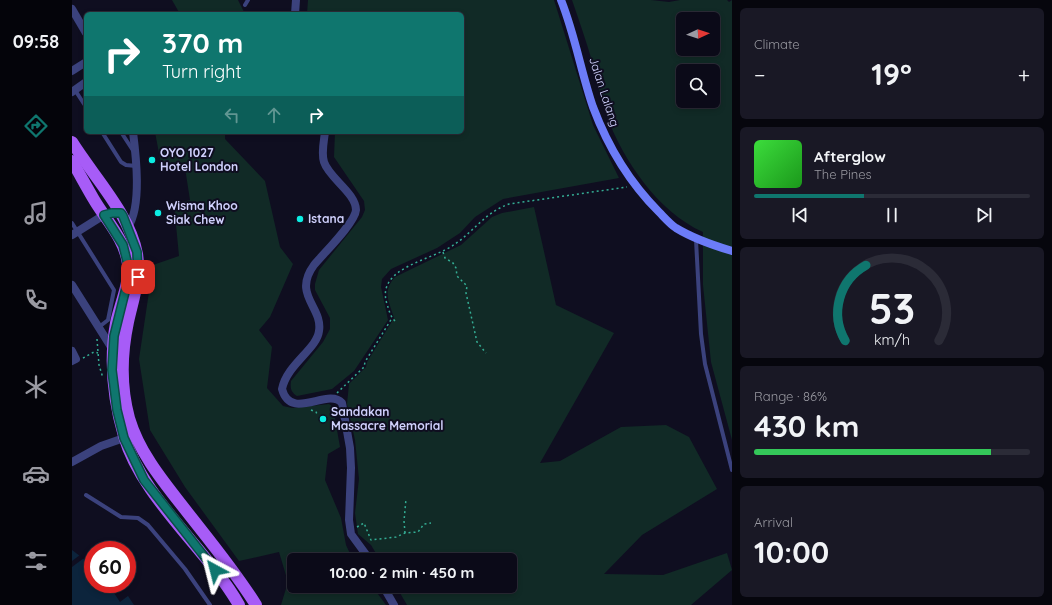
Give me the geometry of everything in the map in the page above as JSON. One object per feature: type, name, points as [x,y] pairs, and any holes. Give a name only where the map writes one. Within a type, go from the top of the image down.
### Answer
[{"type":"main road","points":[[72,142],[121,213],[128,226],[137,252],[139,267],[138,277],[122,355],[122,387],[129,420],[143,451],[154,469],[227,562],[256,605]]},
{"type":"main road","points":[[72,161],[123,245],[128,265],[126,288],[116,323],[113,350],[113,390],[124,438],[144,480],[224,582],[239,605]]},
{"type":"main road","points":[[104,215],[121,213]]},
{"type":"street","points":[[295,12],[296,0]]},
{"type":"street","name":"Jalan Lalang","points":[[561,0],[570,23],[593,106],[607,141],[635,185],[675,227],[696,240],[732,251]]},
{"type":"street","points":[[72,9],[84,30]]},
{"type":"street","points":[[72,71],[84,63]]},
{"type":"street","points":[[74,91],[84,84]]},
{"type":"street","points":[[128,226],[133,217],[137,178],[133,134]]},
{"type":"street","points":[[325,134],[324,161],[354,203],[355,212],[340,235],[313,266],[308,277],[306,293],[320,323],[319,332],[313,343],[296,362],[285,378],[282,389],[288,399],[297,403],[335,398],[342,403],[350,448],[350,531],[353,539],[364,553]]},
{"type":"street","points":[[75,233],[104,215]]},
{"type":"street","points":[[72,284],[113,350]]},
{"type":"street","points":[[72,462],[101,446],[124,438]]},
{"type":"street","points":[[387,593],[394,605]]},
{"type":"lane","points":[[244,5],[248,0]]},
{"type":"lane","points":[[74,91],[84,104]]},
{"type":"lane","points":[[103,134],[121,162],[126,165],[136,166]]},
{"type":"lane","points":[[122,134],[136,155]]},
{"type":"lane","points":[[72,223],[75,233],[114,290],[108,320],[99,327]]},
{"type":"lane","points":[[696,240],[700,334],[704,364],[732,470]]},
{"type":"lane","points":[[86,495],[116,515],[138,518],[148,525],[185,569],[210,605]]},
{"type":"path","points":[[395,321],[392,318],[384,294],[386,285],[395,274],[443,252],[462,239],[496,208],[509,204],[635,185]]},
{"type":"path","points":[[443,252],[445,258],[453,263],[456,268],[457,276],[467,286],[468,300],[477,342],[486,353]]},
{"type":"path","points":[[336,394],[364,367],[365,362],[392,318]]},
{"type":"path","points":[[97,337],[98,352],[105,384]]},
{"type":"path","points":[[73,357],[83,358],[94,352],[98,352]]},
{"type":"path","points":[[405,533],[404,521],[406,499]]},
{"type":"path","points":[[350,531],[364,523],[371,540],[396,537],[405,533],[418,532],[424,524],[431,523]]},
{"type":"green space","points":[[172,0],[238,0],[244,12],[179,12]]},
{"type":"green space","points":[[308,0],[554,0],[593,125],[619,178],[503,199],[475,217],[460,233],[437,248],[391,269],[382,279],[381,287],[388,320],[354,371],[332,389],[297,396],[291,390],[291,381],[323,342],[330,329],[330,318],[315,290],[319,270],[362,217],[365,210],[364,201],[334,157],[335,134],[464,134],[464,12],[307,12]]},
{"type":"green space","points":[[572,0],[651,0],[669,2],[680,0],[727,0],[729,2],[732,0],[732,440],[711,362],[703,285],[703,232],[671,212],[644,184],[614,134],[600,96],[592,61]]},
{"type":"green space","points":[[155,134],[225,134],[225,139],[265,181],[280,247],[293,264],[270,317],[259,330],[272,347],[267,388],[283,406],[292,408],[329,404],[333,407],[340,447],[328,454],[325,480],[341,518],[346,545],[350,553],[287,553],[287,579],[279,552],[239,561],[185,487],[150,430],[139,359],[153,265],[179,256],[174,204],[190,200],[185,168],[161,164]]},
{"type":"green space","points":[[534,207],[556,305],[614,333],[540,463],[560,461],[621,427],[666,425],[689,437],[717,489],[642,535],[604,574],[663,575],[727,553],[732,570],[691,605],[407,605],[400,593],[517,593],[517,553],[376,553],[371,545],[358,534],[355,513],[359,479],[355,440],[347,404],[349,384],[366,367],[367,362],[394,318],[388,297],[391,282],[395,277],[461,245],[492,217],[502,213]]},
{"type":"green space","points":[[287,585],[287,593],[377,593],[386,605],[281,605]]},
{"type":"water","points":[[72,550],[84,559],[84,593],[114,593],[120,602],[128,596],[134,605],[72,605]]},
{"type":"pier","points":[[80,555],[84,558],[72,567],[72,561]]},
{"type":"place","name":"OYO 1027 Hotel London","points":[[152,160]]},
{"type":"place","name":"Wisma Khoo Siak Chew","points":[[158,213]]},
{"type":"place","name":"Istana","points":[[300,219]]},
{"type":"place","name":"Sandakan Massacre Memorial","points":[[323,419]]},
{"type":"route","points":[[138,277],[139,267],[137,252],[123,216],[121,213],[114,212],[104,215],[123,245],[128,265],[126,288],[119,309],[114,336],[112,370],[112,383],[124,438],[144,480],[215,570]]}]
